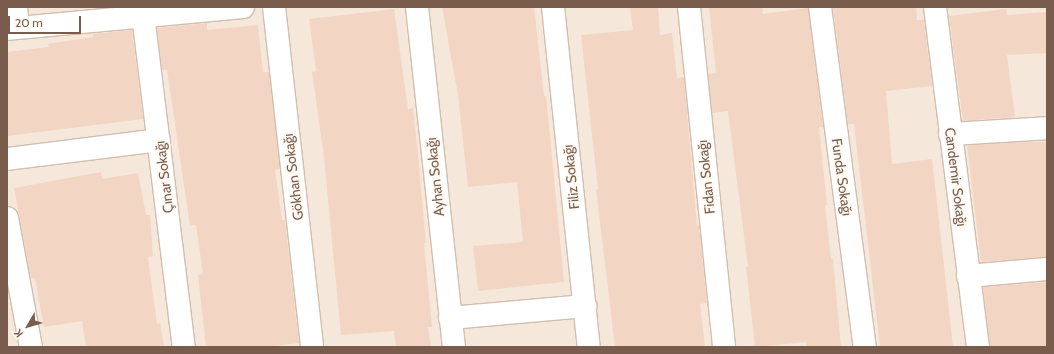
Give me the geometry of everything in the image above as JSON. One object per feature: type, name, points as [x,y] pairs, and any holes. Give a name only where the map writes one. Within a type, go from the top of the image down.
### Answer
[{"type":"street","points":[[14,21],[243,7]]},
{"type":"street","name":"Gökhan Sokağı","points":[[274,7],[312,347]]},
{"type":"street","name":"Ayhan Sokağı","points":[[417,7],[454,347]]},
{"type":"street","name":"Filiz Sokağı","points":[[553,7],[589,347]]},
{"type":"street","name":"Fidan Sokağı","points":[[689,7],[724,347]]},
{"type":"street","name":"Funda Sokağı","points":[[820,7],[865,347]]},
{"type":"street","name":"Candemir Sokağı","points":[[935,7],[978,347]]},
{"type":"street","name":"Çınar Sokağı","points":[[143,12],[184,347]]},
{"type":"street","points":[[950,134],[1047,128]]},
{"type":"street","points":[[7,159],[159,140]]},
{"type":"street","points":[[7,218],[31,347]]},
{"type":"street","points":[[968,276],[1047,269]]},
{"type":"street","points":[[450,318],[585,306]]},
{"type":"shaded area","points":[[7,7],[1047,7],[1047,347],[7,347]]},
{"type":"building","points":[[442,7],[534,7],[544,96],[546,96],[564,282],[478,291],[473,246],[523,242],[517,182],[468,187],[458,95]]},
{"type":"building","points":[[630,7],[658,7],[660,35],[672,33],[677,78],[684,77],[697,226],[699,226],[707,303],[700,304],[705,347],[615,347],[596,189],[598,189],[581,35],[633,30]]},
{"type":"building","points":[[709,7],[762,7],[763,14],[808,8],[823,127],[819,127],[827,205],[825,205],[831,259],[833,259],[841,347],[806,347],[806,342],[755,347],[746,267],[748,267],[728,111],[712,113],[708,74],[716,73]]},
{"type":"building","points":[[833,7],[916,7],[917,20],[924,20],[932,86],[886,91],[892,164],[932,159],[953,347],[880,347],[854,124],[848,124]]},
{"type":"building","points":[[394,9],[408,109],[413,108],[417,144],[432,327],[428,327],[431,347],[396,347],[394,331],[341,335],[324,158],[312,72],[316,71],[309,19]]},
{"type":"building","points":[[1006,9],[1007,15],[1047,12],[1047,53],[1007,55],[1015,117],[963,121],[949,16]]},
{"type":"building","points":[[207,23],[207,30],[258,25],[263,72],[269,72],[280,169],[275,170],[282,220],[285,220],[299,343],[267,347],[206,347],[198,275],[203,274],[196,225],[190,226],[167,70],[162,70],[157,28]]},
{"type":"building","points":[[132,30],[143,119],[7,136],[7,52],[49,47],[48,44],[93,37],[93,34]]},
{"type":"building","points":[[1047,142],[1047,257],[981,262],[967,145]]},
{"type":"building","points":[[101,172],[102,179],[138,173],[146,215],[150,215],[153,256],[148,257],[157,324],[160,323],[164,347],[86,347],[82,321],[44,327],[35,278],[31,278],[14,188]]},
{"type":"building","points":[[1047,282],[1047,347],[990,347],[983,287]]}]
